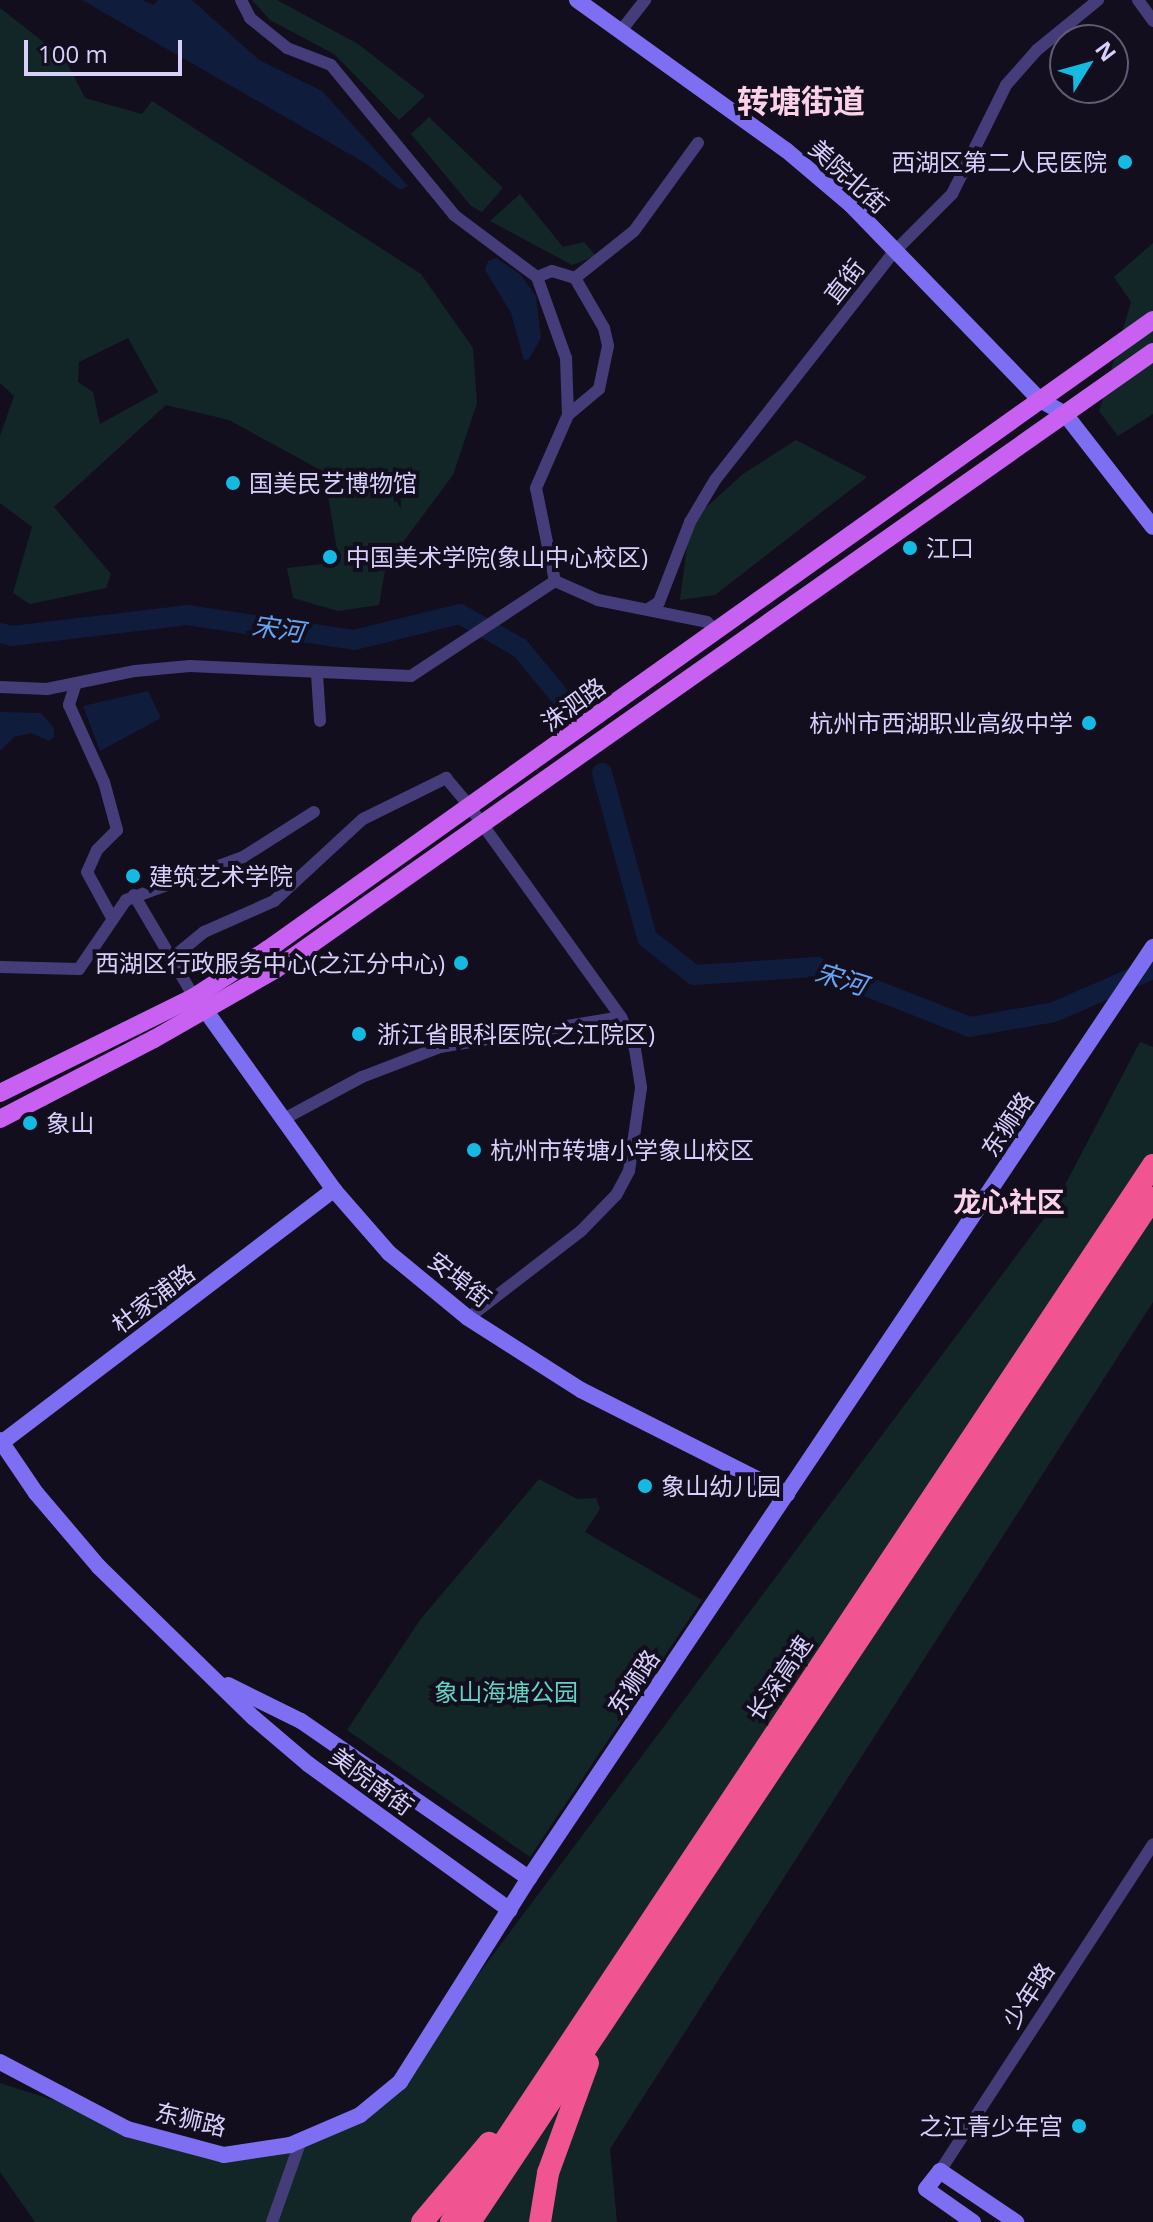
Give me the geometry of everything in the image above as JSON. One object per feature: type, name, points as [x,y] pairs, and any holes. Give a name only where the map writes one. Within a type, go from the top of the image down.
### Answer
[{"type":"highway","name":"长深高速","points":[[451,2222],[543,2077],[1153,1165]]},
{"type":"highway","name":"长深高速","points":[[470,2222],[1153,1198]]},
{"type":"highway","points":[[540,2222],[557,2144],[605,2019]]},
{"type":"highway","points":[[422,2222],[543,2077]]},
{"type":"main road","name":"洙泗路","points":[[0,1119],[201,1003],[470,807],[1153,320]]},
{"type":"main road","name":"洙泗路","points":[[0,1093],[276,969],[1153,352]]},
{"type":"street","points":[[241,0],[250,18],[287,48],[331,65],[454,215],[537,277],[563,342],[568,415]]},
{"type":"street","name":"美院北街","points":[[577,0],[786,150],[851,205],[1040,400],[1065,414]]},
{"type":"street","points":[[620,32],[645,0]]},
{"type":"street","name":"直街","points":[[648,609],[659,602],[690,522],[715,480],[894,252],[952,194],[1015,73],[1098,0]]},
{"type":"street","points":[[1138,0],[1153,21]]},
{"type":"street","points":[[575,278],[634,231],[698,143]]},
{"type":"street","points":[[537,277],[552,271],[575,278],[604,328],[608,346],[599,389],[568,415],[536,488],[555,581]]},
{"type":"street","points":[[1065,414],[1153,527]]},
{"type":"street","points":[[555,581],[598,600],[707,622],[716,631]]},
{"type":"street","points":[[0,687],[47,689],[190,666],[411,676],[457,649],[555,581]]},
{"type":"street","points":[[317,674],[320,721]]},
{"type":"street","points":[[76,683],[69,705],[104,782],[117,830],[97,850],[87,872],[111,916]]},
{"type":"street","points":[[171,959],[204,932],[274,901],[363,819],[446,778],[470,807],[621,1017],[635,1049],[641,1088],[629,1171],[616,1195],[581,1231],[468,1318]]},
{"type":"street","points":[[0,967],[79,969],[111,916],[134,895],[243,857],[314,812]]},
{"type":"street","points":[[134,895],[201,1003]]},
{"type":"street","name":"东狮路","points":[[0,2062],[127,2129],[224,2155],[301,2140],[360,2115],[400,2082],[529,1878],[1153,947]]},
{"type":"street","name":"安埠街","points":[[201,1003],[334,1190],[389,1253],[468,1318],[581,1390],[787,1494]]},
{"type":"street","points":[[282,1120],[362,1077],[440,1047],[621,1017]]},
{"type":"street","name":"杜家浦路","points":[[1,1442],[334,1190]]},
{"type":"street","name":"美院南街","points":[[1,1442],[99,1567],[308,1764],[510,1910]]},
{"type":"street","name":"美院南街","points":[[216,1679],[301,1721],[529,1878]]},
{"type":"street","name":"少年路","points":[[940,2171],[1153,1844]]},
{"type":"street","points":[[272,2222],[301,2140]]},
{"type":"street","points":[[973,2222],[926,2189],[940,2171],[1016,2222]]},
{"type":"green space","points":[[252,0],[277,0],[358,44],[425,96],[399,120],[334,54],[270,20]]},
{"type":"green space","points":[[0,8],[65,59],[85,98],[142,114],[152,101],[421,274],[473,348],[477,403],[453,475],[386,565],[379,605],[338,611],[293,598],[287,568],[339,562],[324,472],[229,420],[166,405],[54,507],[111,574],[106,588],[30,604],[13,593],[32,527],[0,503],[0,436],[14,396],[0,383]],"holes":[[[128,338],[158,392],[100,424],[93,392],[78,382],[79,362]]]},
{"type":"green space","points":[[429,117],[503,188],[482,212],[471,206],[411,134]]},
{"type":"green space","points":[[520,194],[563,247],[584,242],[596,256],[572,265],[490,221]]},
{"type":"green space","points":[[1153,243],[1153,414],[1118,436],[1099,411],[1131,302],[1114,277]]},
{"type":"green space","points":[[796,440],[867,477],[715,595],[680,600],[690,522],[743,474]]},
{"type":"green space","points":[[1140,1042],[1153,1047],[1153,1302],[610,2149],[617,2222],[35,2222],[0,2172],[0,2083],[224,2155],[301,2140],[360,2115],[412,2063],[1055,1204]]},
{"type":"green space","name":"象山海塘公园","points":[[539,1479],[577,1499],[596,1498],[600,1509],[585,1532],[702,1600],[530,1857],[347,1730],[420,1620]]},
{"type":"water","points":[[82,0],[142,0],[153,5],[158,0],[192,0],[259,60],[322,91],[408,186],[400,190],[365,163]]},
{"type":"water","points":[[496,258],[520,274],[536,296],[541,338],[529,359],[524,360],[511,313],[485,270],[488,261]]},
{"type":"water","points":[[148,691],[161,718],[100,751],[83,706]]},
{"type":"water","points":[[0,712],[41,713],[54,728],[54,737],[49,741],[31,733],[14,737],[0,751]]},
{"type":"waterway","name":"宋河","points":[[0,633],[12,636],[187,615],[354,640],[460,614],[520,648],[568,706]]},
{"type":"waterway","name":"宋河","points":[[602,773],[647,938],[694,975],[817,967],[970,1027],[1054,1012],[1153,969]]},
{"type":"place","name":"西湖区第二人民医院","points":[[1125,162]]},
{"type":"place","name":"国美民艺博物馆","points":[[233,483]]},
{"type":"place","name":"江口","points":[[910,548]]},
{"type":"place","name":"中国美术学院(象山中心校区)","points":[[330,557]]},
{"type":"place","name":"杭州市西湖职业高级中学","points":[[1089,723]]},
{"type":"place","name":"建筑艺术学院","points":[[133,876]]},
{"type":"place","name":"西湖区行政服务中心(之江分中心)","points":[[461,963]]},
{"type":"place","name":"浙江省眼科医院(之江院区)","points":[[359,1034]]},
{"type":"place","name":"象山","points":[[30,1123]]},
{"type":"place","name":"杭州市转塘小学象山校区","points":[[474,1150]]},
{"type":"place","name":"象山幼儿园","points":[[645,1486]]},
{"type":"place","name":"之江青少年宫","points":[[1079,2126]]},
{"type":"district","name":"转塘街道","points":[[801,101]]},
{"type":"district","name":"龙心社区","points":[[1009,1201]]}]
